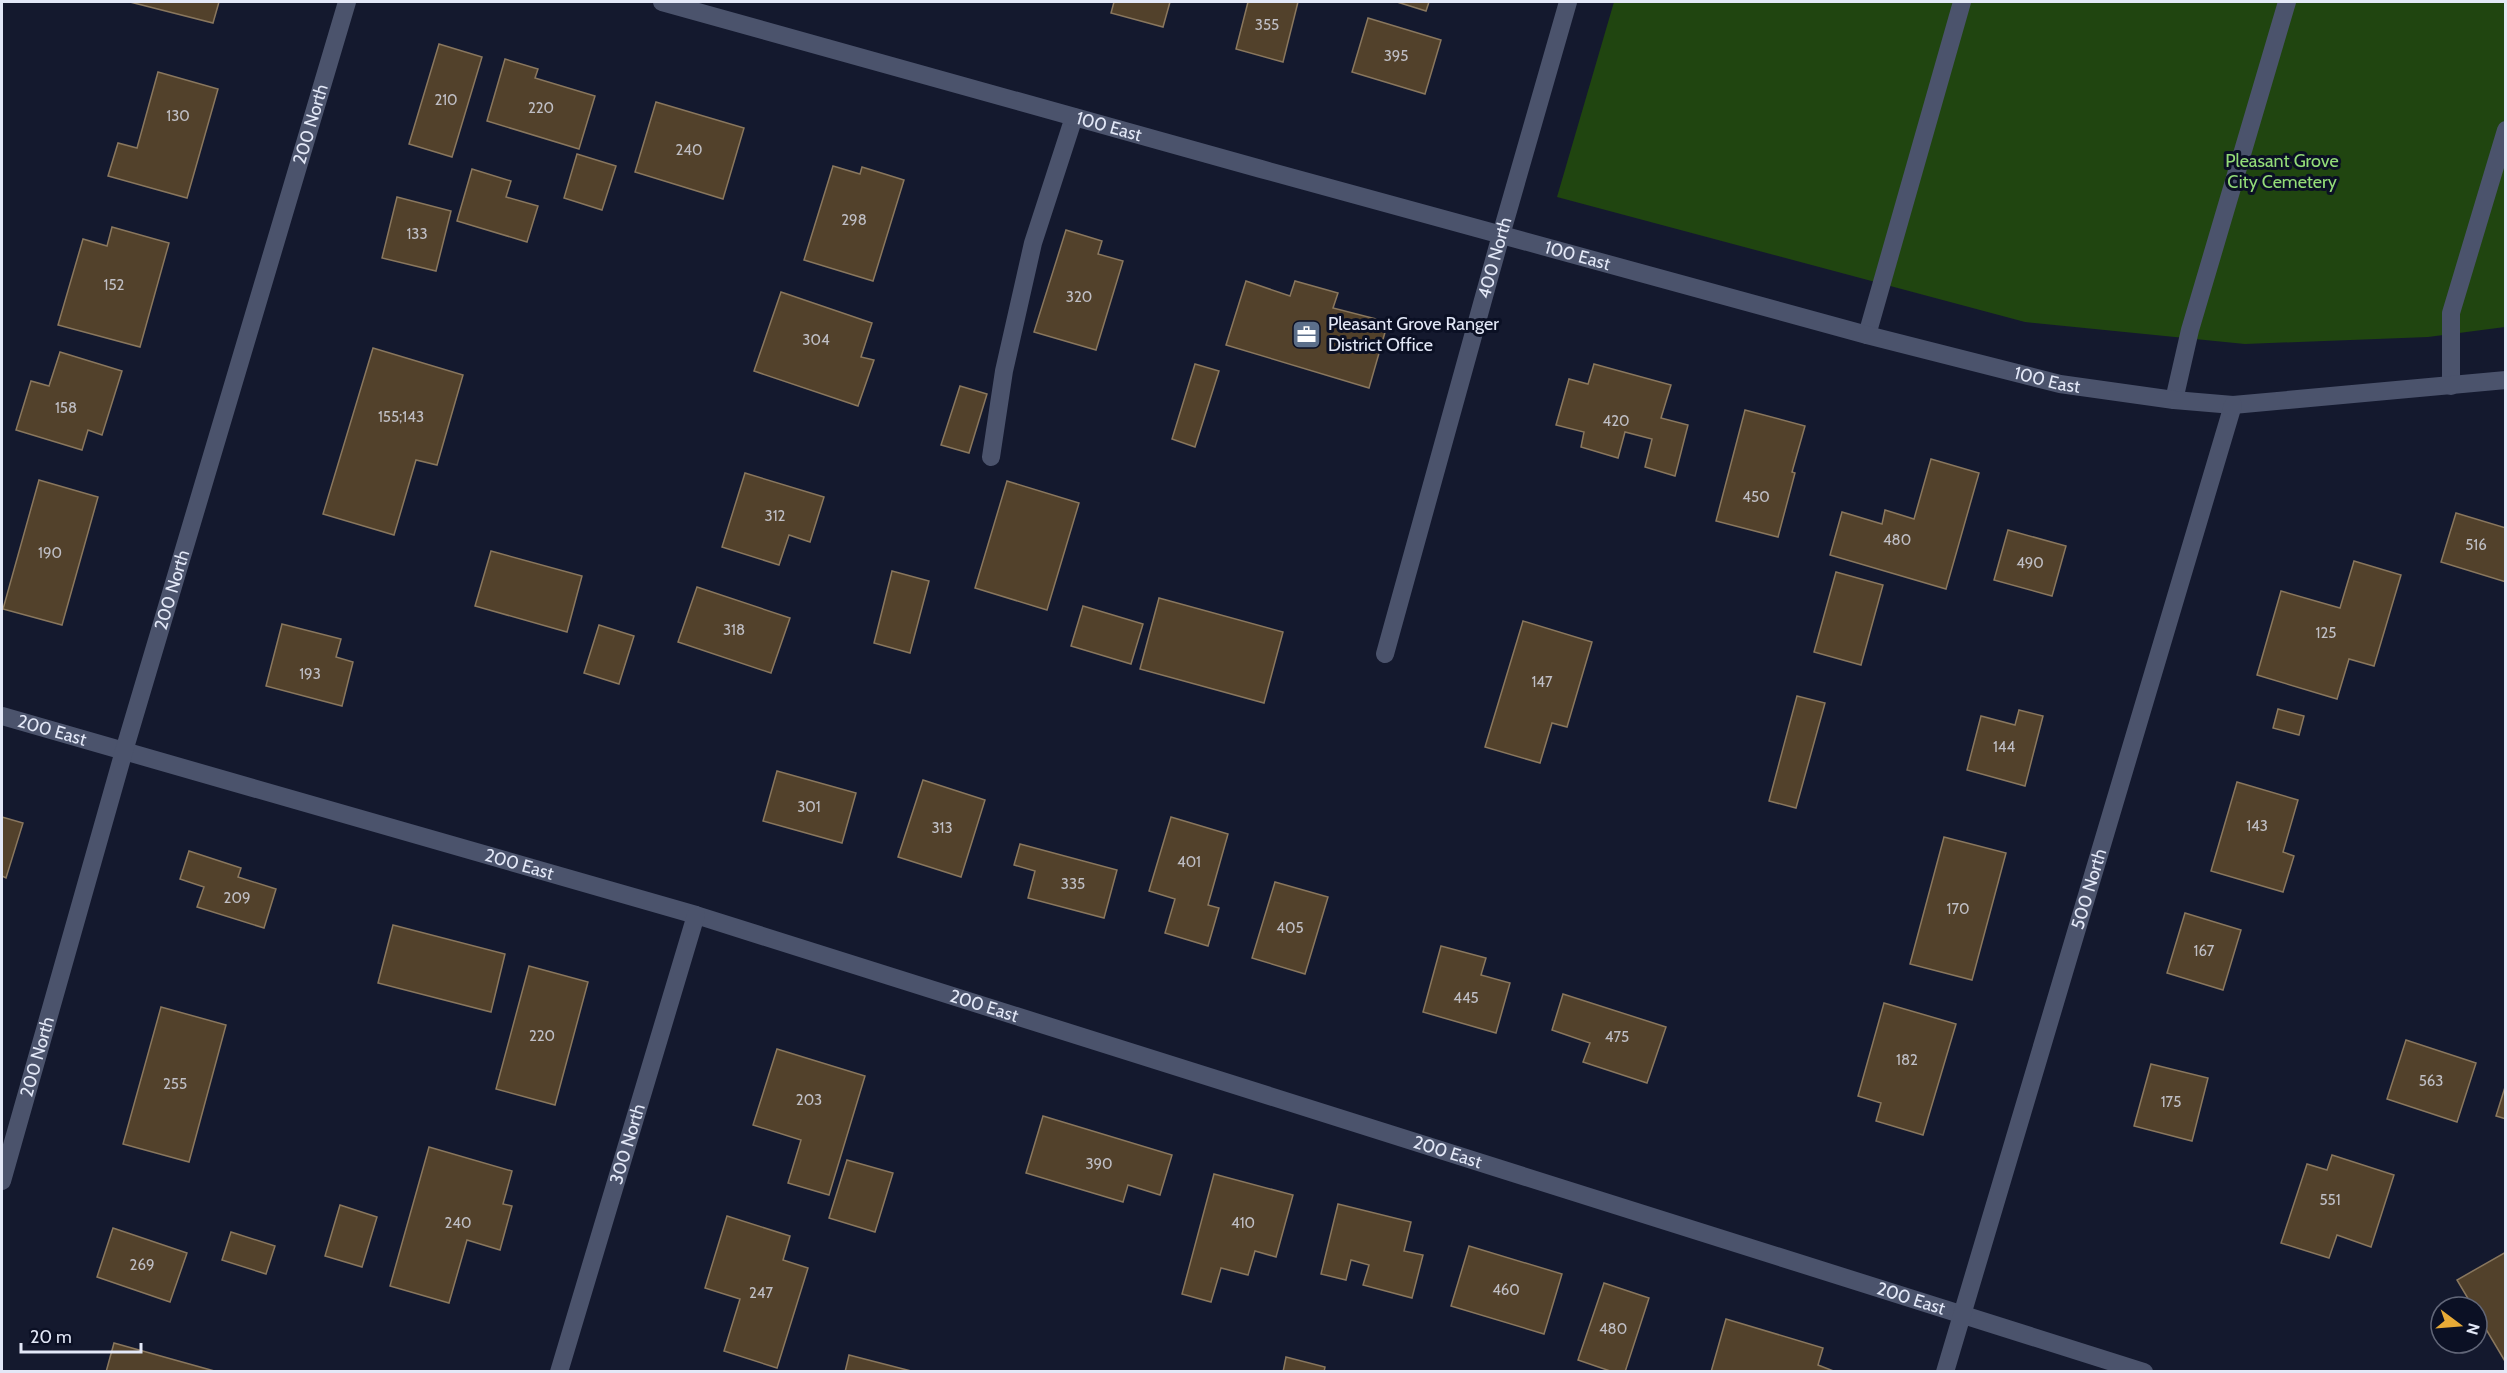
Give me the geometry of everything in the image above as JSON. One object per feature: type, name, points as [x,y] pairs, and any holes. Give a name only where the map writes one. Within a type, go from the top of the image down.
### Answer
[{"type":"street","name":"200 North","points":[[2,1181],[124,751],[347,2]]},
{"type":"street","name":"100 East","points":[[663,2],[1501,235],[1867,335],[2060,384],[2174,400],[2233,405],[2505,380]]},
{"type":"street","name":"400 North","points":[[1385,654],[1568,2]]},
{"type":"street","points":[[1867,335],[1962,2]]},
{"type":"street","points":[[2174,400],[2190,330],[2287,2]]},
{"type":"street","points":[[991,457],[1004,370],[1033,243],[1074,117]]},
{"type":"street","points":[[2451,386],[2451,312],[2505,130]]},
{"type":"street","name":"500 North","points":[[1945,1371],[2233,405]]},
{"type":"street","name":"200 East","points":[[2,716],[696,915],[2144,1371]]},
{"type":"street","name":"300 North","points":[[559,1371],[696,915]]},
{"type":"green space","name":"Pleasant Grove City Cemetery","points":[[1614,2],[2505,2],[2505,327],[2428,337],[2245,344],[2025,322],[1557,197]]},
{"type":"building","points":[[130,2],[219,2],[213,23]]},
{"type":"building","points":[[1114,2],[1170,2],[1163,27],[1111,13]]},
{"type":"building","points":[[1248,2],[1298,2],[1283,62],[1236,49]]},
{"type":"building","points":[[1397,2],[1429,2],[1426,11]]},
{"type":"building","points":[[1368,18],[1441,40],[1425,94],[1352,72]]},
{"type":"building","points":[[439,44],[482,57],[452,157],[409,144]]},
{"type":"building","points":[[505,59],[538,69],[535,78],[595,96],[579,149],[487,121]]},
{"type":"building","points":[[158,72],[218,89],[187,198],[108,176],[118,143],[137,148]]},
{"type":"building","points":[[656,102],[744,128],[723,199],[635,172]]},
{"type":"building","points":[[577,154],[616,166],[602,210],[564,198]]},
{"type":"building","points":[[833,166],[860,174],[862,167],[904,180],[873,281],[804,260]]},
{"type":"building","points":[[472,169],[511,181],[506,197],[538,206],[527,242],[457,221]]},
{"type":"building","points":[[397,197],[451,211],[436,271],[382,258]]},
{"type":"building","points":[[112,227],[169,243],[140,347],[58,325],[83,239],[107,246]]},
{"type":"building","points":[[1066,230],[1102,241],[1098,254],[1123,261],[1096,350],[1034,332]]},
{"type":"building","name":"Pleasant Grove Ranger District Office","points":[[1246,281],[1290,296],[1295,281],[1338,293],[1333,308],[1388,322],[1369,388],[1226,345]]},
{"type":"building","points":[[781,292],[872,323],[861,357],[874,360],[858,406],[754,371]]},
{"type":"building","points":[[373,348],[463,375],[437,465],[416,460],[394,535],[323,514]]},
{"type":"building","points":[[60,352],[122,371],[102,435],[88,430],[82,450],[16,430],[31,381],[49,386]]},
{"type":"building","points":[[1195,364],[1219,371],[1195,447],[1172,439]]},
{"type":"building","points":[[1594,364],[1671,385],[1661,418],[1688,425],[1675,476],[1645,467],[1652,439],[1625,432],[1618,458],[1581,447],[1584,432],[1556,425],[1569,379],[1588,384]]},
{"type":"building","points":[[960,386],[987,394],[969,453],[941,445]]},
{"type":"building","points":[[1745,410],[1805,426],[1778,537],[1716,521]]},
{"type":"building","points":[[1931,459],[1979,473],[1946,589],[1830,555],[1842,512],[1882,524],[1885,510],[1914,519]]},
{"type":"building","points":[[745,473],[824,497],[810,542],[789,535],[779,565],[722,547]]},
{"type":"building","points":[[39,480],[98,497],[62,625],[3,609]]},
{"type":"building","points":[[1007,481],[1079,503],[1047,610],[975,588]]},
{"type":"building","points":[[2456,513],[2506,528],[2506,582],[2441,562]]},
{"type":"building","points":[[2008,530],[2066,546],[2052,596],[1994,580]]},
{"type":"building","points":[[491,551],[582,576],[567,632],[475,606]]},
{"type":"building","points":[[2354,561],[2401,575],[2374,666],[2349,659],[2337,699],[2257,675],[2281,591],[2340,608]]},
{"type":"building","points":[[892,571],[929,581],[910,653],[874,643]]},
{"type":"building","points":[[1836,572],[1883,585],[1861,665],[1814,652]]},
{"type":"building","points":[[697,587],[790,618],[771,673],[678,642]]},
{"type":"building","points":[[1159,598],[1283,632],[1264,703],[1140,669]]},
{"type":"building","points":[[1083,606],[1143,624],[1131,664],[1071,646]]},
{"type":"building","points":[[1523,621],[1592,642],[1567,727],[1552,723],[1540,763],[1485,747]]},
{"type":"building","points":[[282,624],[341,639],[336,657],[353,662],[342,706],[266,686]]},
{"type":"building","points":[[599,625],[634,636],[619,684],[584,673]]},
{"type":"building","points":[[1797,696],[1825,703],[1796,808],[1769,801]]},
{"type":"building","points":[[2278,709],[2304,716],[2299,735],[2273,728]]},
{"type":"building","points":[[2019,710],[2043,716],[2025,786],[1967,770],[1981,716],[2015,725]]},
{"type":"building","points":[[777,771],[856,793],[842,843],[763,821]]},
{"type":"building","points":[[923,780],[985,800],[961,877],[898,857]]},
{"type":"building","points":[[2237,782],[2298,800],[2283,852],[2294,856],[2283,892],[2211,871]]},
{"type":"building","points":[[2,817],[23,823],[6,878],[2,876]]},
{"type":"building","points":[[1171,817],[1228,834],[1208,905],[1219,908],[1208,946],[1165,933],[1175,899],[1149,891]]},
{"type":"building","points":[[1944,837],[2006,853],[1972,980],[1910,964]]},
{"type":"building","points":[[1020,844],[1117,870],[1104,918],[1028,898],[1035,871],[1014,865]]},
{"type":"building","points":[[189,851],[241,868],[238,877],[276,889],[264,928],[197,907],[204,887],[180,879]]},
{"type":"building","points":[[1275,882],[1328,897],[1305,974],[1252,958]]},
{"type":"building","points":[[2185,913],[2241,930],[2223,990],[2167,973]]},
{"type":"building","points":[[393,925],[505,954],[491,1012],[378,983]]},
{"type":"building","points":[[1441,946],[1486,958],[1481,975],[1510,983],[1496,1033],[1423,1012]]},
{"type":"building","points":[[529,966],[588,982],[555,1105],[496,1089]]},
{"type":"building","points":[[1563,994],[1666,1027],[1647,1083],[1583,1062],[1590,1043],[1552,1030]]},
{"type":"building","points":[[1884,1003],[1956,1024],[1923,1135],[1876,1121],[1881,1103],[1858,1096]]},
{"type":"building","points":[[161,1007],[226,1025],[189,1162],[123,1144]]},
{"type":"building","points":[[2406,1040],[2476,1063],[2457,1122],[2387,1099]]},
{"type":"building","points":[[777,1049],[865,1076],[829,1195],[788,1183],[801,1140],[753,1125]]},
{"type":"building","points":[[2151,1064],[2208,1078],[2192,1141],[2134,1126]]},
{"type":"building","points":[[2506,1084],[2506,1119],[2496,1116]]},
{"type":"building","points":[[1043,1116],[1172,1155],[1160,1195],[1128,1185],[1123,1202],[1026,1173]]},
{"type":"building","points":[[429,1147],[512,1171],[503,1204],[512,1206],[500,1250],[467,1240],[449,1303],[390,1286]]},
{"type":"building","points":[[2332,1155],[2394,1175],[2371,1247],[2337,1235],[2329,1258],[2281,1243],[2307,1164],[2327,1170]]},
{"type":"building","points":[[847,1160],[893,1173],[875,1232],[829,1218]]},
{"type":"building","points":[[1214,1174],[1293,1195],[1276,1257],[1255,1251],[1248,1275],[1221,1268],[1211,1302],[1182,1294]]},
{"type":"building","points":[[1338,1204],[1411,1222],[1404,1251],[1423,1255],[1412,1298],[1363,1285],[1369,1265],[1351,1260],[1346,1280],[1321,1274]]},
{"type":"building","points":[[340,1205],[377,1217],[362,1267],[325,1256]]},
{"type":"building","points":[[727,1216],[790,1236],[783,1260],[808,1268],[777,1368],[724,1351],[740,1299],[705,1288]]},
{"type":"building","points":[[113,1228],[187,1253],[170,1302],[97,1277]]},
{"type":"building","points":[[231,1232],[275,1246],[266,1274],[222,1260]]},
{"type":"building","points":[[1469,1246],[1562,1274],[1544,1334],[1451,1306]]},
{"type":"building","points":[[2506,1252],[2506,1363],[2489,1334],[2489,1295],[2466,1295],[2457,1280]]},
{"type":"building","points":[[1604,1283],[1649,1298],[1625,1372],[1613,1372],[1578,1360]]},
{"type":"building","points":[[1726,1319],[1823,1348],[1818,1365],[1836,1372],[1711,1372]]},
{"type":"building","points":[[114,1343],[218,1372],[106,1372]]},
{"type":"building","points":[[849,1355],[915,1372],[845,1372]]},
{"type":"building","points":[[1286,1357],[1325,1367],[1324,1372],[1283,1372]]},
{"type":"place","name":"Pleasant Grove Ranger District Office","points":[[1307,334]]}]
